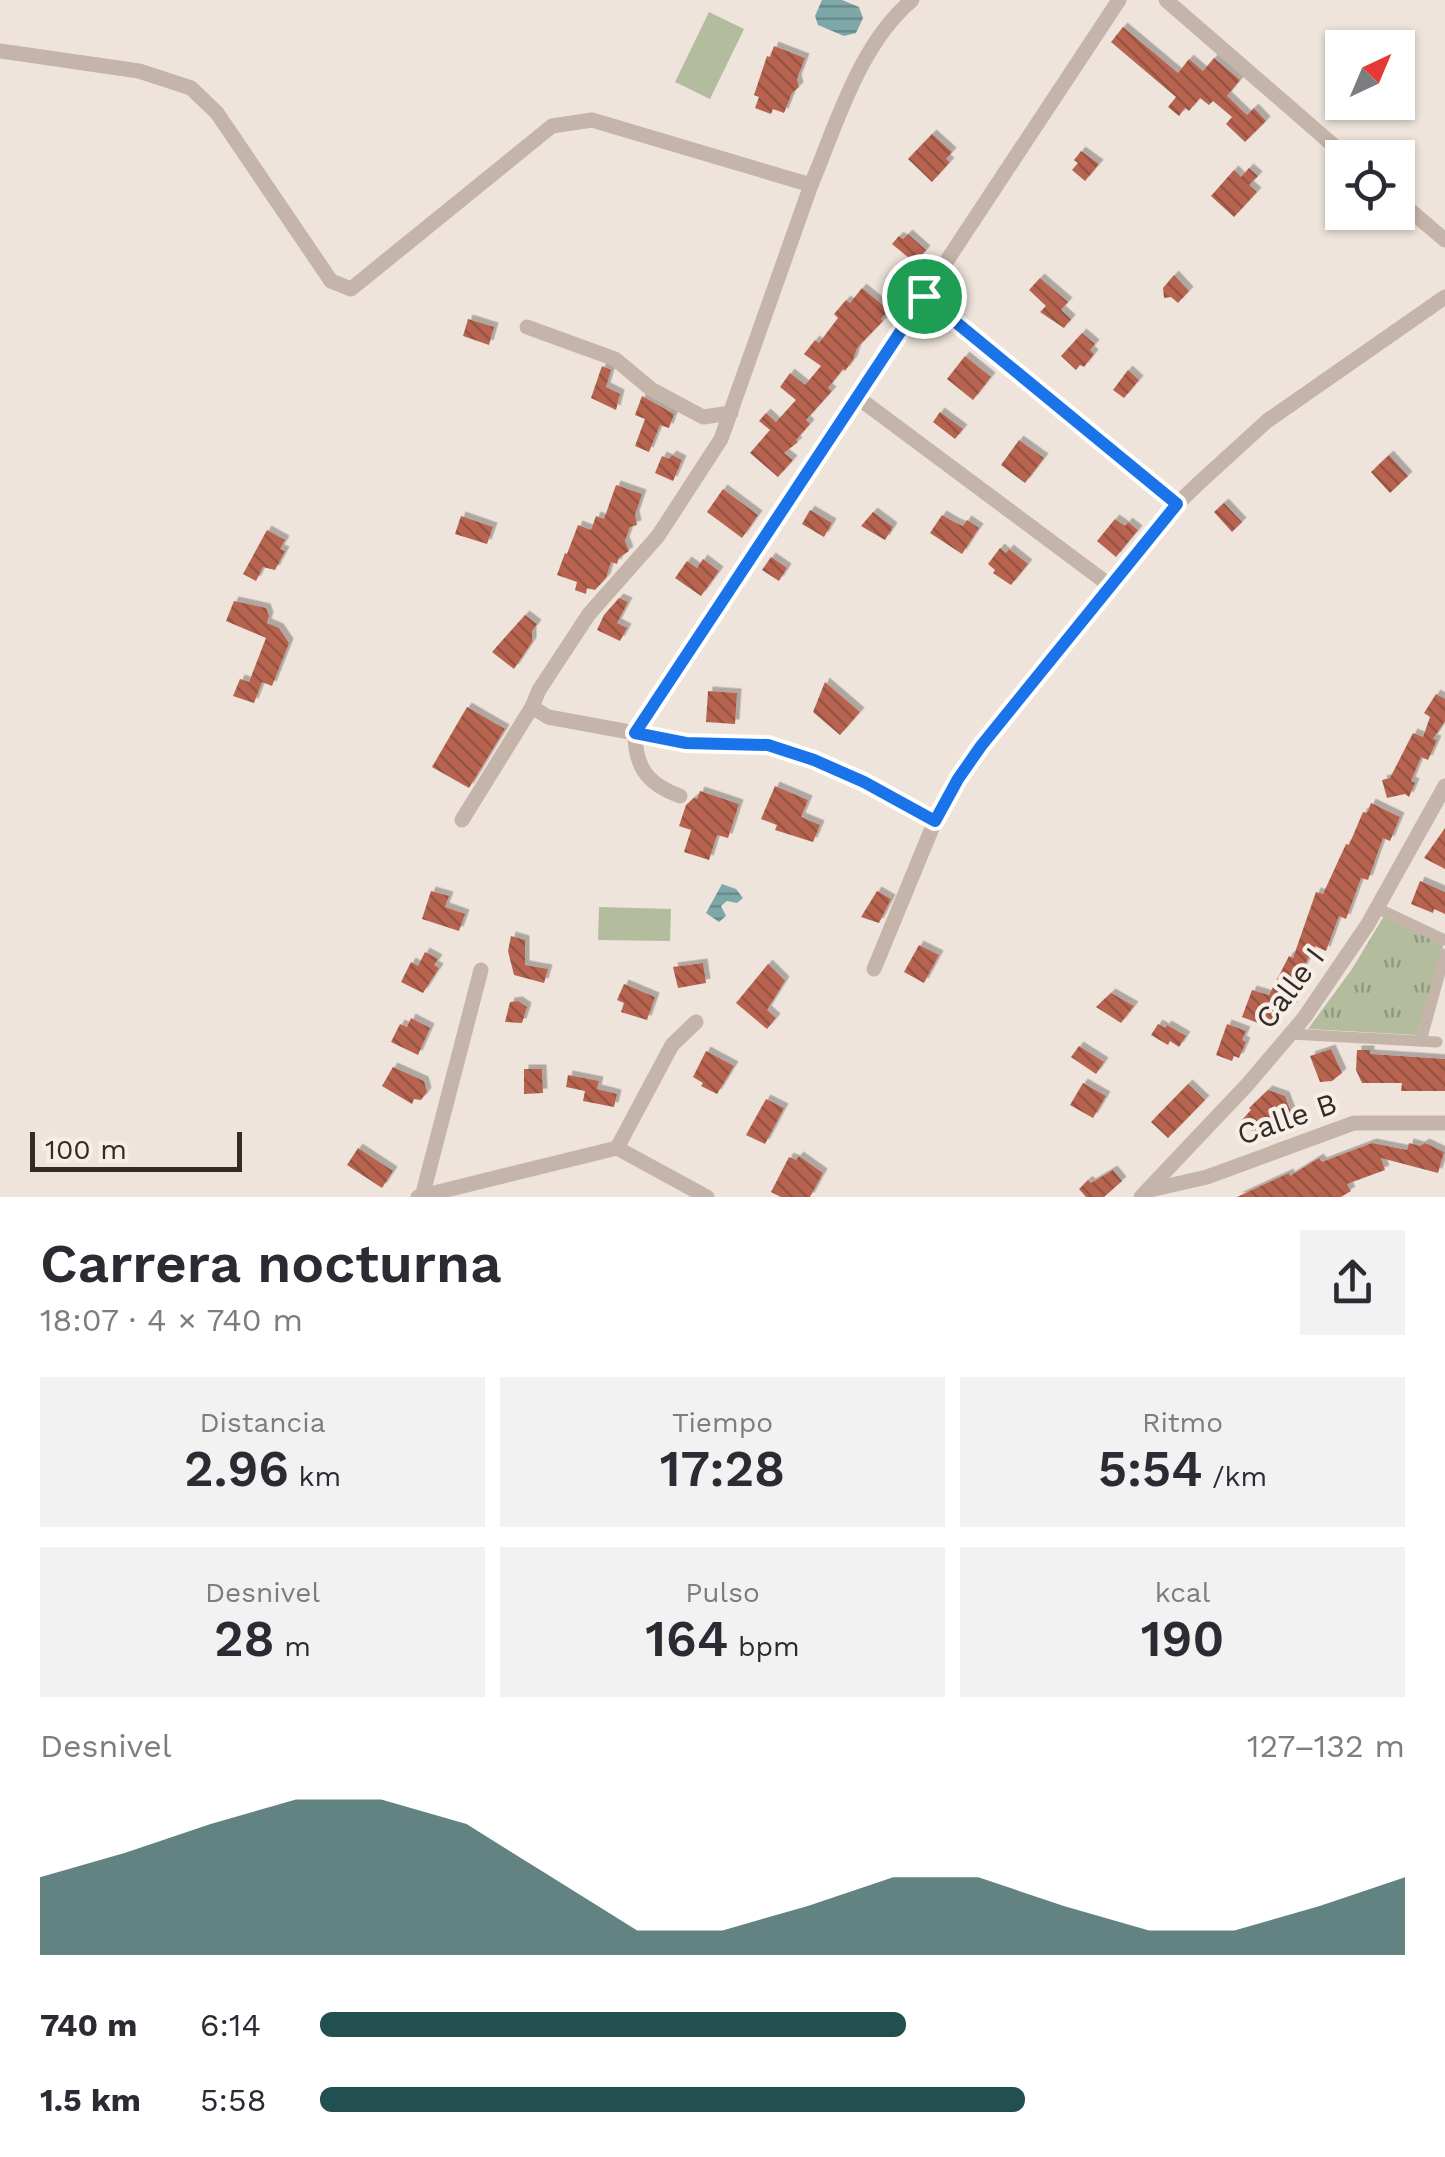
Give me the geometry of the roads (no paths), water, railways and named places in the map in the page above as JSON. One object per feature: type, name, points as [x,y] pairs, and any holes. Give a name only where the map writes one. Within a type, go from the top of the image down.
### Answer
[{"type":"street","points":[[462,820],[589,614],[658,536],[722,439],[811,186],[862,66],[894,15],[912,0]]},
{"type":"street","points":[[680,796],[645,778],[635,754],[635,733],[1119,0]]},
{"type":"street","points":[[1166,0],[1327,140]]},
{"type":"street","points":[[0,51],[140,71],[191,88],[217,113],[331,280],[351,288],[552,126],[592,120],[811,186]]},
{"type":"street","points":[[1415,214],[1445,240]]},
{"type":"street","points":[[924,296],[1177,504]]},
{"type":"street","points":[[874,969],[935,821],[958,779],[1177,504],[1266,421],[1445,296]]},
{"type":"street","points":[[527,328],[616,359],[651,389],[703,418],[731,414]]},
{"type":"street","points":[[857,397],[1112,586]]},
{"type":"street","points":[[532,707],[548,717],[686,743],[768,745],[864,782],[935,821]]},
{"type":"street","name":"Calle I","points":[[1146,1194],[1290,1034],[1344,964],[1439,808],[1445,786]]},
{"type":"street","points":[[1377,908],[1445,940]]},
{"type":"street","points":[[1421,1041],[1445,954]]},
{"type":"street","points":[[481,970],[420,1195],[617,1148],[706,1197]]},
{"type":"street","points":[[617,1148],[672,1045],[696,1022]]},
{"type":"street","points":[[1290,1034],[1437,1042]]},
{"type":"street","name":"Calle B","points":[[1146,1194],[1206,1177],[1354,1123],[1445,1123]]},
{"type":"water","points":[[822,0],[842,0],[859,7],[863,18],[856,33],[844,36],[818,25],[815,16]]},
{"type":"water","points":[[722,884],[736,889],[743,898],[721,906],[726,916],[719,922],[706,913]]}]
